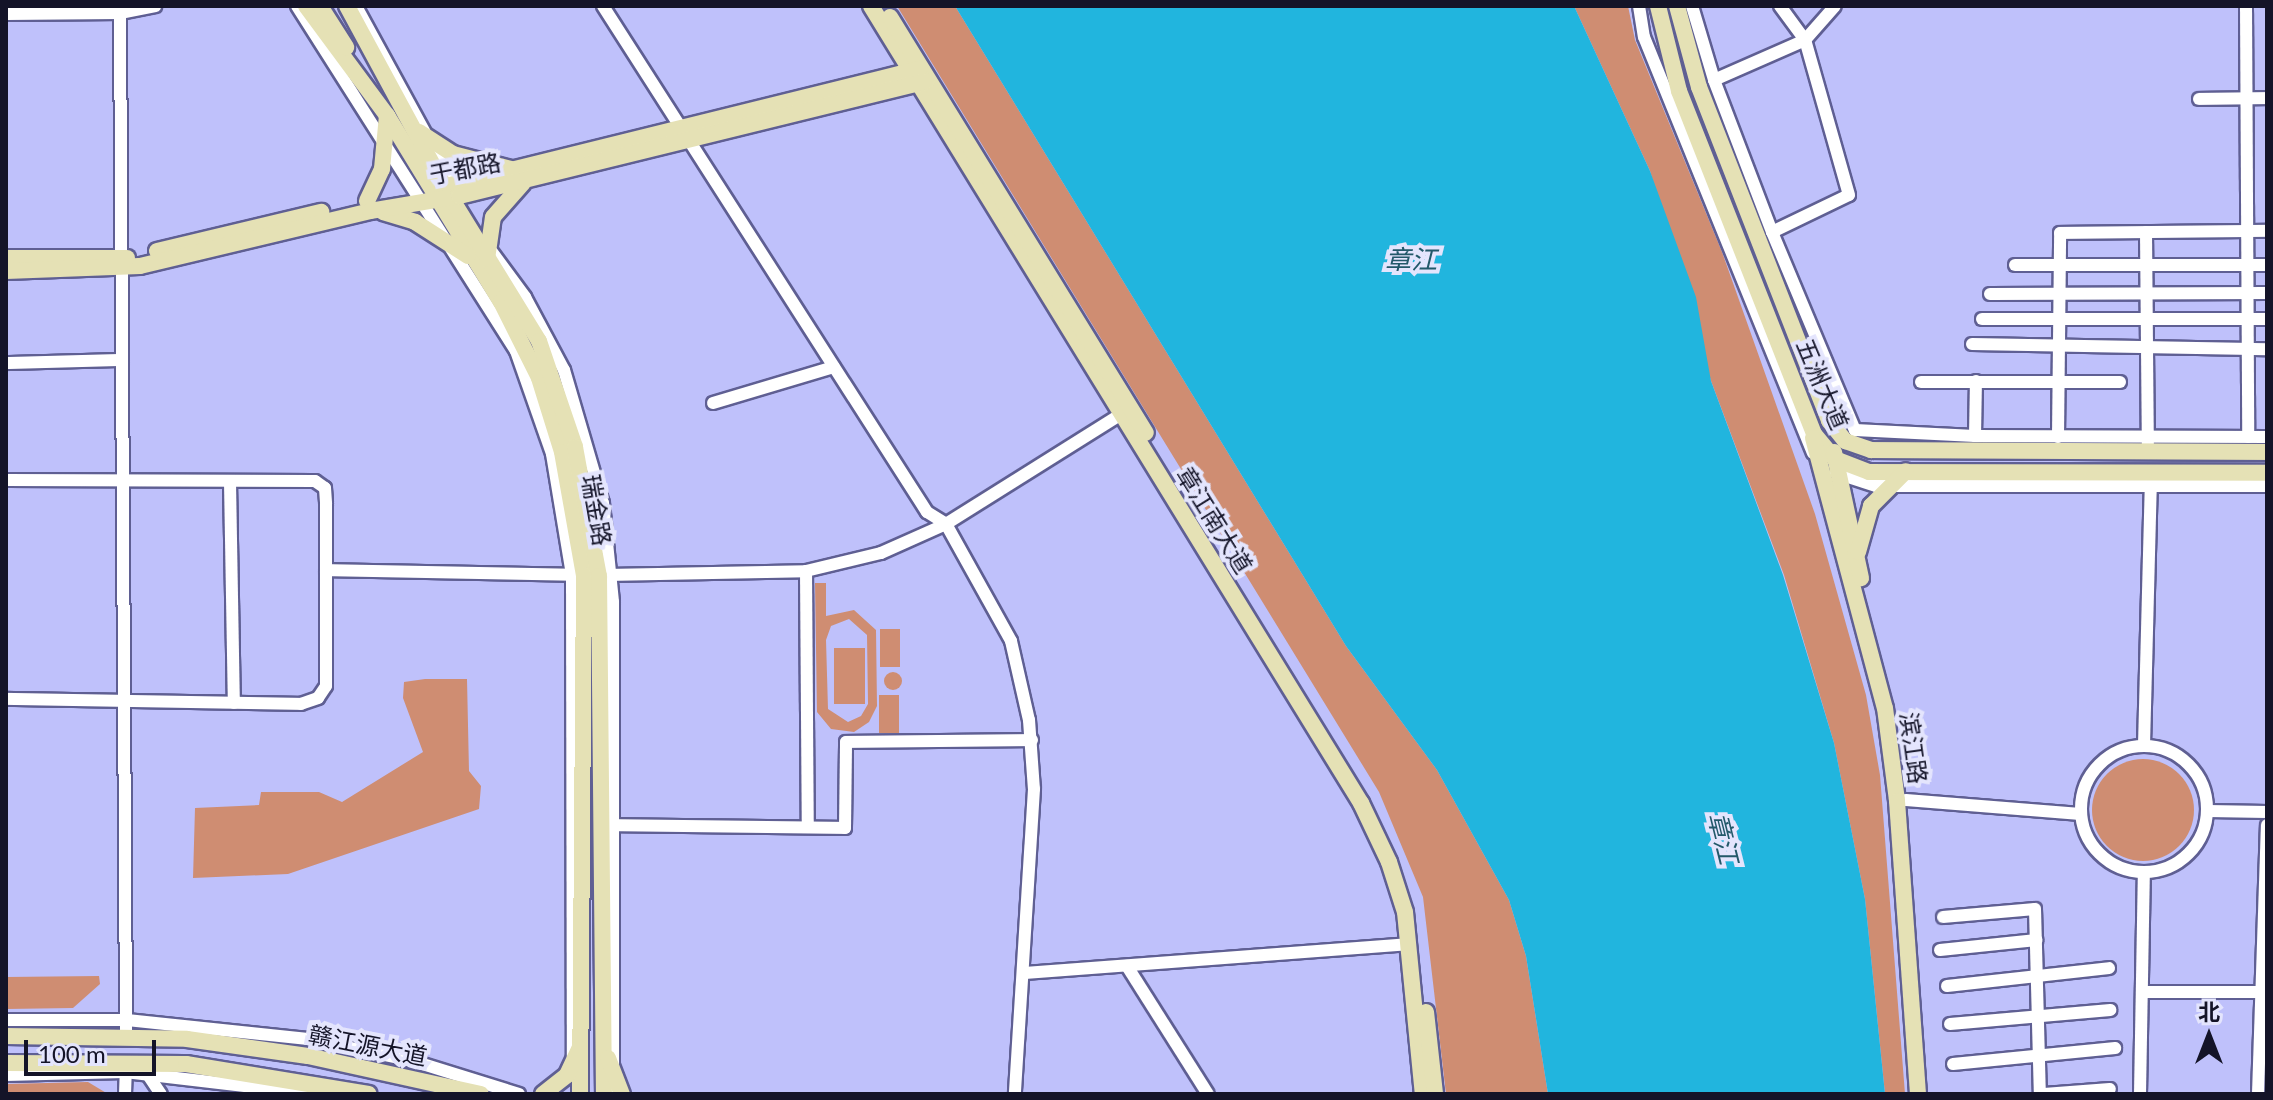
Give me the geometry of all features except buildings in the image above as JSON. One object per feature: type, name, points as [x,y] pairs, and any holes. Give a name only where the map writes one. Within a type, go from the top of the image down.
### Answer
[{"type":"main road","name":"瑞金路","points":[[306,6],[388,117],[539,341],[575,447],[592,575],[606,825],[592,1029],[580,1094]]},
{"type":"main road","points":[[320,6],[388,117],[382,169],[368,206],[415,222],[452,246],[483,255],[498,208],[522,175],[453,154],[430,141],[406,116],[335,6]]},
{"type":"main road","name":"瑞金路","points":[[347,6],[406,116],[440,193]]},
{"type":"main road","name":"章江南大道","points":[[871,6],[919,76],[1370,800],[1396,855],[1415,909],[1435,1094]]},
{"type":"main road","name":"章江南大道","points":[[883,6],[919,76]]},
{"type":"main road","name":"五洲大道","points":[[1658,6],[1679,91],[1807,417],[1832,461],[1860,470],[2151,480],[2267,473]]},
{"type":"main road","name":"五洲大道","points":[[1677,6],[1699,87],[1827,415],[1832,461]]},
{"type":"main road","name":"于都路","points":[[6,271],[120,264],[368,206],[522,175],[919,76]]},
{"type":"main road","name":"于都路","points":[[6,258],[120,264]]},
{"type":"main road","name":"章江南大道","points":[[1126,411],[1361,803],[1401,892],[1423,1094]]},
{"type":"main road","name":"五洲大道","points":[[1832,461],[1868,442],[2148,446],[2267,452]]},
{"type":"main road","name":"滨江路","points":[[1832,461],[1828,499],[1885,708],[1897,801],[1918,1094]]},
{"type":"main road","name":"滨江路","points":[[1832,461],[1894,706],[1906,800],[1926,1094]]},
{"type":"main road","points":[[1860,574],[1862,527],[1887,486],[1906,471]]},
{"type":"main road","name":"瑞金路","points":[[592,575],[592,1029],[604,1094]]},
{"type":"main road","name":"赣江源大道","points":[[6,1036],[126,1028],[308,1056],[481,1094]]},
{"type":"main road","points":[[543,1094],[573,1066],[592,1029]]},
{"type":"main road","points":[[592,1029],[622,1094]]},
{"type":"main road","name":"赣江源大道","points":[[6,1063],[126,1068],[186,1064],[369,1094]]},
{"type":"street","points":[[6,14],[120,13],[155,6]]},
{"type":"street","points":[[297,6],[386,141],[440,193]]},
{"type":"street","points":[[356,6],[430,141],[452,246],[530,381],[592,575],[573,1094]]},
{"type":"street","points":[[603,6],[927,512],[946,524],[1011,641],[1032,740],[1034,830],[1015,1094]]},
{"type":"street","points":[[1639,6],[1644,37],[1804,437],[1832,461],[1887,486],[2151,480],[2267,486]]},
{"type":"street","points":[[1692,6],[1714,80],[1847,419],[1868,442],[1975,436],[2058,437],[2148,446],[2267,437]]},
{"type":"street","points":[[1772,232],[1849,195],[1805,40],[1782,12],[1795,6]]},
{"type":"street","points":[[1714,80],[1805,40],[1835,6]]},
{"type":"street","points":[[2246,6],[2248,437]]},
{"type":"street","points":[[120,13],[126,1028]]},
{"type":"street","points":[[2199,99],[2267,98]]},
{"type":"street","points":[[2058,437],[2060,233],[2267,231]]},
{"type":"street","points":[[2146,232],[2148,446]]},
{"type":"street","points":[[2015,265],[2267,265]]},
{"type":"street","points":[[1990,294],[2267,293]]},
{"type":"street","points":[[1982,319],[2267,319]]},
{"type":"street","points":[[1972,344],[2267,349]]},
{"type":"street","points":[[6,363],[122,360]]},
{"type":"street","points":[[713,403],[834,367]]},
{"type":"street","points":[[1975,436],[1976,381]]},
{"type":"street","points":[[1921,382],[2120,382]]},
{"type":"street","points":[[326,570],[592,575],[806,571],[881,553],[946,524],[1126,411]]},
{"type":"street","points":[[6,480],[322,483],[326,570],[326,686],[318,698],[301,704],[6,699]]},
{"type":"street","points":[[2144,745],[2151,480]]},
{"type":"street","points":[[230,482],[234,703]]},
{"type":"street","points":[[806,571],[808,827]]},
{"type":"street","points":[[613,1094],[606,825],[845,828],[846,742],[1032,740]]},
{"type":"street","points":[[2144,745],[2164,748],[2189,765],[2205,791],[2208,811],[2195,847],[2172,865],[2144,872],[2108,862],[2089,841],[2080,814],[2086,784],[2104,758],[2144,745]]},
{"type":"street","points":[[1906,800],[2080,814]]},
{"type":"street","points":[[2208,811],[2267,812]]},
{"type":"street","points":[[2258,1094],[2265,992],[2267,825]]},
{"type":"street","points":[[2140,1094],[2145,992],[2144,872]]},
{"type":"street","points":[[1943,917],[2035,909],[2042,1094],[2110,1089]]},
{"type":"street","points":[[1940,950],[2036,940]]},
{"type":"street","points":[[1024,973],[1408,944]]},
{"type":"street","points":[[1127,966],[1203,1092]]},
{"type":"street","points":[[1947,986],[2109,968]]},
{"type":"street","points":[[2145,992],[2265,992]]},
{"type":"street","points":[[1950,1024],[2110,1010]]},
{"type":"street","points":[[6,1020],[308,1039],[413,1061],[519,1094]]},
{"type":"street","points":[[1953,1064],[2115,1048]]},
{"type":"street","points":[[6,1075],[126,1068],[148,1075],[237,1089],[311,1094]]},
{"type":"street","points":[[125,1094],[126,1068]]},
{"type":"street","points":[[148,1075],[161,1094]]},
{"type":"shaded area","points":[[897,6],[955,6],[1346,646],[1437,770],[1509,900],[1526,956],[1548,1094],[1446,1094],[1423,897],[1379,792]]},
{"type":"shaded area","points":[[1574,6],[1628,6],[1635,40],[1722,252],[1815,514],[1866,695],[1880,775],[1905,1094],[1885,1094],[1865,899],[1834,743],[1784,575],[1711,381],[1650,171]]},
{"type":"shaded area","points":[[815,583],[826,583],[826,616],[854,610],[876,630],[877,706],[869,722],[854,732],[831,729],[817,712]],"holes":[[[849,619],[867,635],[868,704],[861,716],[848,722],[828,709],[826,640],[831,626]]]},
{"type":"shaded area","points":[[880,629],[900,629],[900,667],[880,667]]},
{"type":"shaded area","points":[[834,648],[865,648],[865,704],[834,704]]},
{"type":"shaded area","points":[[889,672],[897,672],[902,681],[900,688],[889,690],[884,685],[884,677]]},
{"type":"shaded area","points":[[467,679],[469,771],[481,786],[479,809],[288,874],[193,878],[195,808],[259,805],[261,792],[319,792],[342,802],[423,752],[403,698],[404,682]]},
{"type":"shaded area","points":[[879,695],[899,695],[899,733],[879,733]]},
{"type":"shaded area","points":[[2143,759],[2162,763],[2179,774],[2190,791],[2194,810],[2190,829],[2179,846],[2162,857],[2143,861],[2124,857],[2107,846],[2096,829],[2092,810],[2096,791],[2107,774],[2124,763]]},
{"type":"shaded area","points":[[99,976],[100,984],[73,1008],[6,1009],[6,977]]},
{"type":"shaded area","points":[[88,1082],[108,1094],[6,1094],[6,1084]]},
{"type":"water","name":"章江","points":[[955,6],[1574,6],[1650,171],[1696,297],[1711,381],[1783,575],[1834,743],[1865,899],[1885,1094],[1548,1094],[1526,956],[1509,900],[1437,770],[1346,646]]}]
